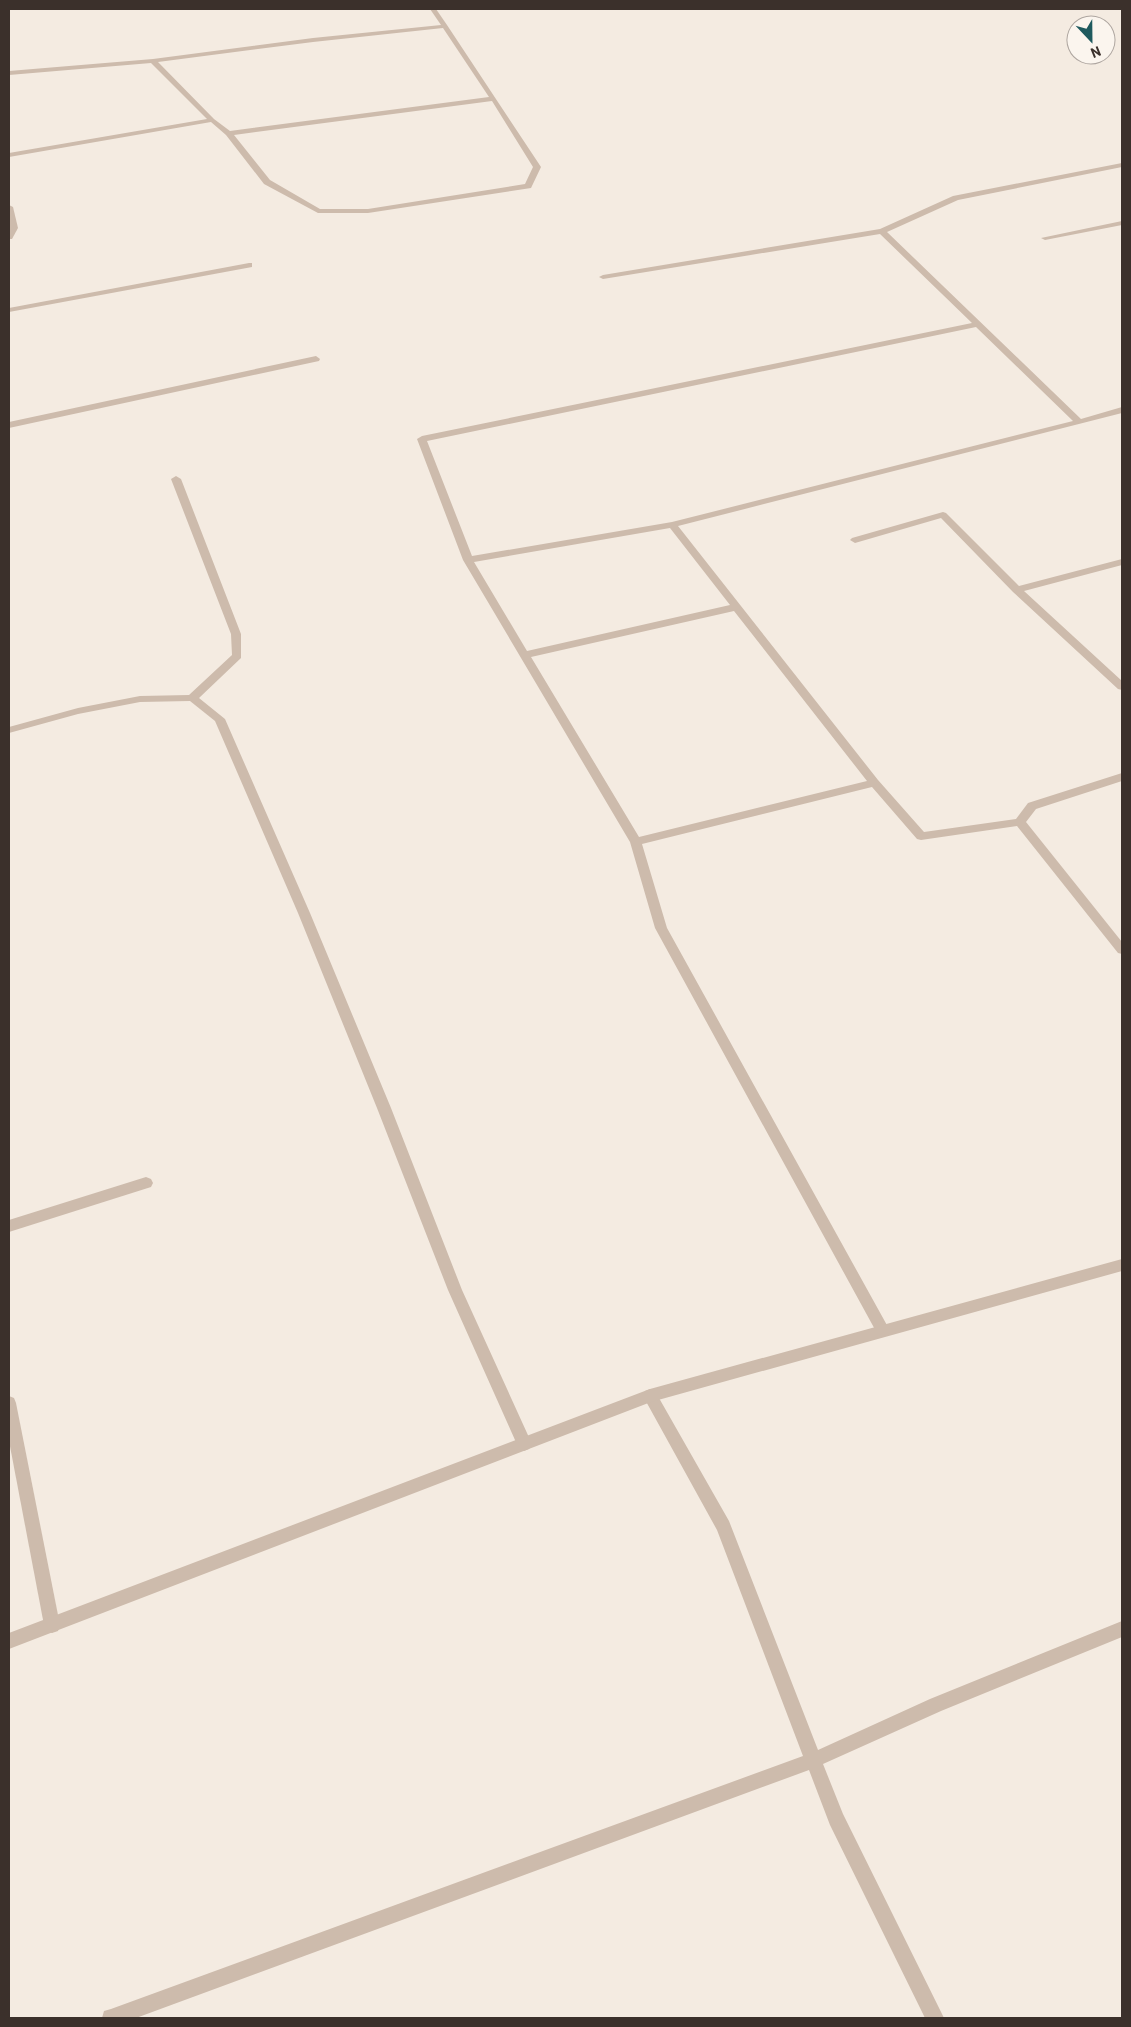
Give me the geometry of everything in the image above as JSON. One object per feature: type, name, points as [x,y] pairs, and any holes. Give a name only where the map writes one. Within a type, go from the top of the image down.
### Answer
[{"type":"street","points":[[153,61],[212,120],[229,134],[267,182],[318,211],[368,211],[528,186],[537,166],[494,99],[432,9]]},
{"type":"street","points":[[9,73],[153,61],[313,40],[445,26]]},
{"type":"street","points":[[229,134],[494,99]]},
{"type":"street","points":[[9,155],[212,120]]},
{"type":"street","points":[[603,277],[882,231],[956,198],[1122,165]]},
{"type":"street","points":[[9,206],[14,228],[9,237]]},
{"type":"street","points":[[1045,238],[1122,223]]},
{"type":"street","points":[[882,231],[1079,422]]},
{"type":"street","points":[[9,310],[250,265]]},
{"type":"street","points":[[884,1331],[661,928],[636,842],[468,560],[422,439],[978,324]]},
{"type":"street","points":[[9,425],[316,359]]},
{"type":"street","points":[[468,560],[672,525],[1122,410]]},
{"type":"street","points":[[176,479],[236,634],[237,656],[192,698]]},
{"type":"street","points":[[855,540],[943,515],[1017,590],[1122,688]]},
{"type":"street","points":[[672,525],[874,782],[921,836],[1020,822],[1032,806],[1122,778]]},
{"type":"street","points":[[1017,590],[1122,562]]},
{"type":"street","points":[[524,655],[736,607]]},
{"type":"street","points":[[9,730],[78,711],[140,699],[192,698],[220,718],[304,913],[455,1290],[524,1444]]},
{"type":"street","points":[[636,842],[874,782]]},
{"type":"street","points":[[1020,822],[1122,950]]},
{"type":"street","points":[[9,1226],[146,1183]]},
{"type":"street","points":[[9,1642],[650,1396],[1122,1265]]},
{"type":"street","points":[[650,1396],[722,1526],[836,1819],[936,2018]]},
{"type":"street","points":[[9,1403],[52,1625]]},
{"type":"street","points":[[111,2018],[814,1760],[936,1705],[1122,1629]]}]
